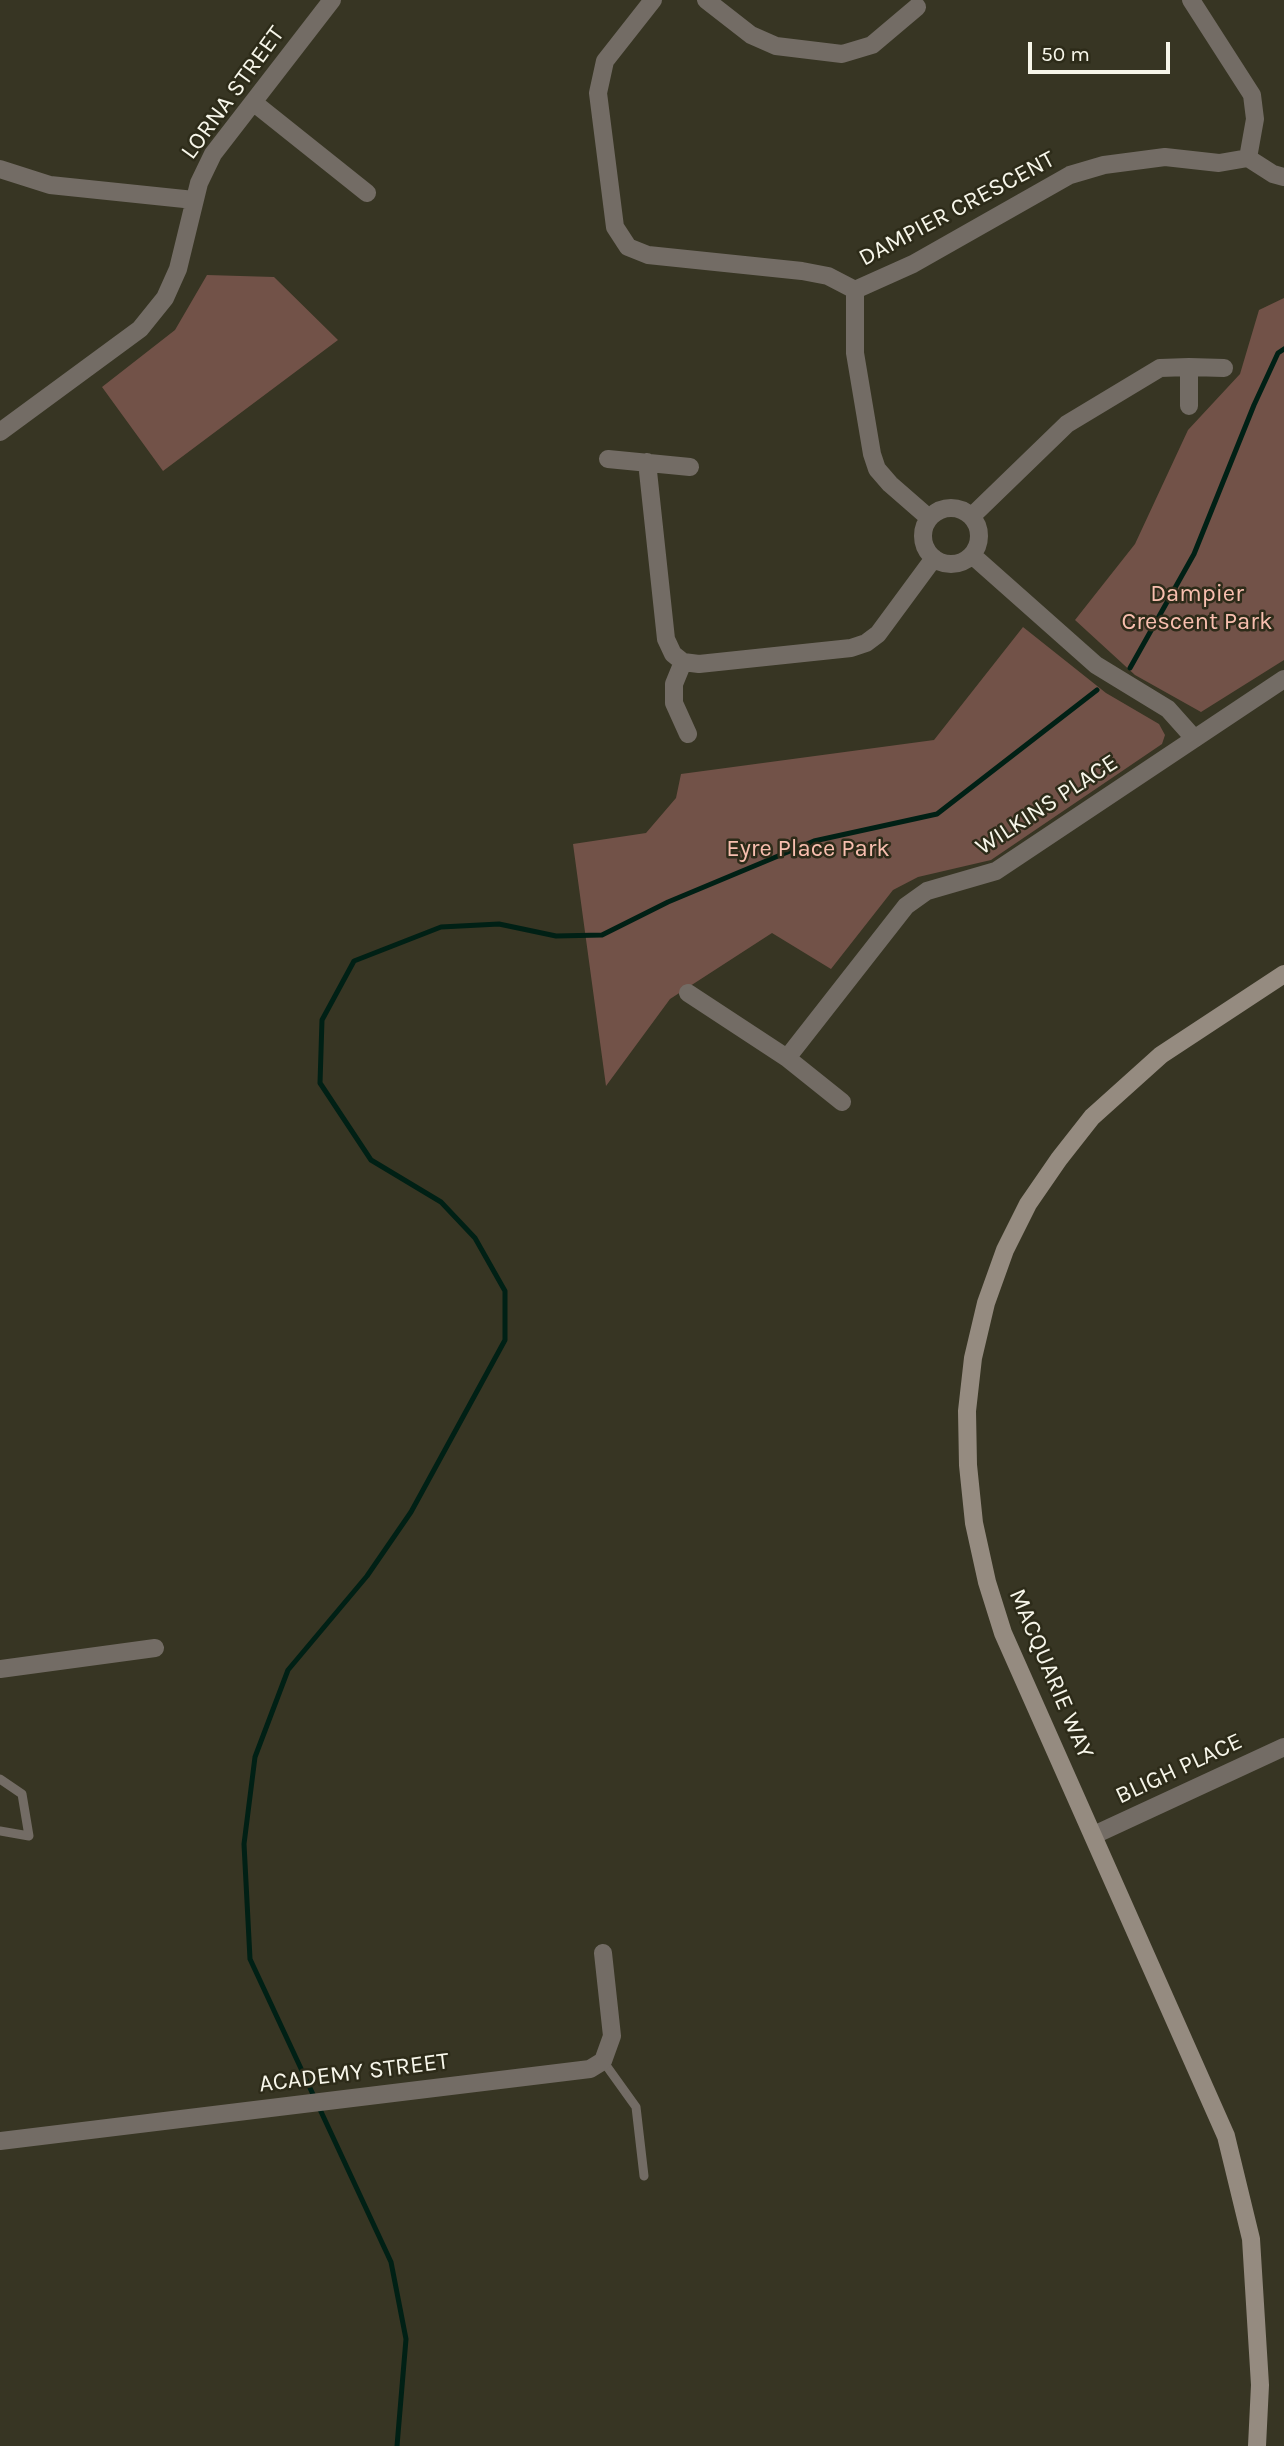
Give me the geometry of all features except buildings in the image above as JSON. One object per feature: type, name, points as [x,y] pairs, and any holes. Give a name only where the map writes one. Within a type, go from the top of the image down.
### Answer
[{"type":"street","name":"LORNA STREET","points":[[0,432],[140,329],[165,298],[178,269],[198,183],[214,154],[332,0]]},
{"type":"street","name":"DAMPIER CRESCENT","points":[[653,0],[605,61],[598,93],[615,227],[628,247],[648,255],[802,271],[828,276],[855,290],[913,264],[1070,175],[1138,159],[1166,157],[1219,163],[1248,158]]},
{"type":"street","points":[[706,0],[751,35],[776,46],[842,54],[872,45],[917,7]]},
{"type":"street","points":[[1191,0],[1252,95],[1255,119],[1248,158],[1273,174],[1284,177]]},
{"type":"street","points":[[253,102],[367,193]]},
{"type":"street","points":[[0,169],[50,185],[194,200]]},
{"type":"street","points":[[855,290],[855,353],[874,461],[890,484],[929,518]]},
{"type":"street","points":[[1189,367],[1189,406]]},
{"type":"street","points":[[972,516],[1067,424],[1160,368],[1224,368]]},
{"type":"street","points":[[608,459],[690,467]]},
{"type":"street","points":[[647,462],[666,639],[673,654],[683,662],[699,664],[851,648],[866,643],[878,634],[934,558]]},
{"type":"street","points":[[955,507],[972,516],[979,531],[979,539],[972,555],[958,563],[941,562],[934,558],[928,552],[923,535],[929,518],[937,512],[955,507]]},
{"type":"street","points":[[972,555],[1096,665],[1168,709],[1181,720],[1193,737]]},
{"type":"street","points":[[683,662],[674,684],[674,703],[688,734]]},
{"type":"street","name":"WILKINS PLACE","points":[[788,1058],[906,906],[927,891],[996,871],[1193,737],[1284,679]]},
{"type":"street","name":"MACQUARIE WAY","points":[[1257,2446],[1260,2385],[1256,2288],[1251,2239],[1226,2136],[1003,1633],[987,1582],[974,1523],[968,1465],[967,1410],[972,1358],[986,1303],[1005,1250],[1028,1204],[1092,1117],[1161,1055],[1284,974]]},
{"type":"street","points":[[688,993],[788,1058],[842,1102]]},
{"type":"street","points":[[0,1669],[155,1648]]},
{"type":"street","name":"BLIGH PLACE","points":[[1094,1835],[1284,1747]]},
{"type":"street","points":[[603,1954],[612,2036],[603,2061]]},
{"type":"street","name":"ACADEMY STREET","points":[[0,2141],[590,2069],[603,2061]]},
{"type":"lane","points":[[0,1779],[22,1794],[29,1836],[0,1831]]},
{"type":"lane","points":[[603,2061],[636,2107],[644,2176]]},
{"type":"green space","points":[[207,275],[274,277],[338,340],[163,471],[102,387],[175,330]]},
{"type":"green space","name":"Dampier Crescent Park","points":[[1284,298],[1284,660],[1201,712],[1135,675],[1075,620],[1135,544],[1188,430],[1240,374],[1259,310]]},
{"type":"green space","name":"Eyre Place Park","points":[[1023,627],[1106,693],[1159,724],[1165,735],[1162,744],[991,860],[918,877],[893,890],[831,969],[772,933],[670,999],[606,1086],[573,844],[646,833],[676,798],[681,774],[934,740]]},
{"type":"waterway","points":[[1130,668],[1194,554],[1254,405],[1278,353],[1284,349]]},
{"type":"waterway","points":[[397,2446],[406,2339],[391,2262],[250,1959],[244,1844],[255,1757],[288,1670],[367,1576],[411,1512],[505,1340],[505,1291],[475,1238],[441,1202],[371,1160],[320,1083],[322,1020],[354,961],[441,927],[499,924],[556,936],[602,935],[668,902],[814,841],[937,814],[1097,690]]}]
